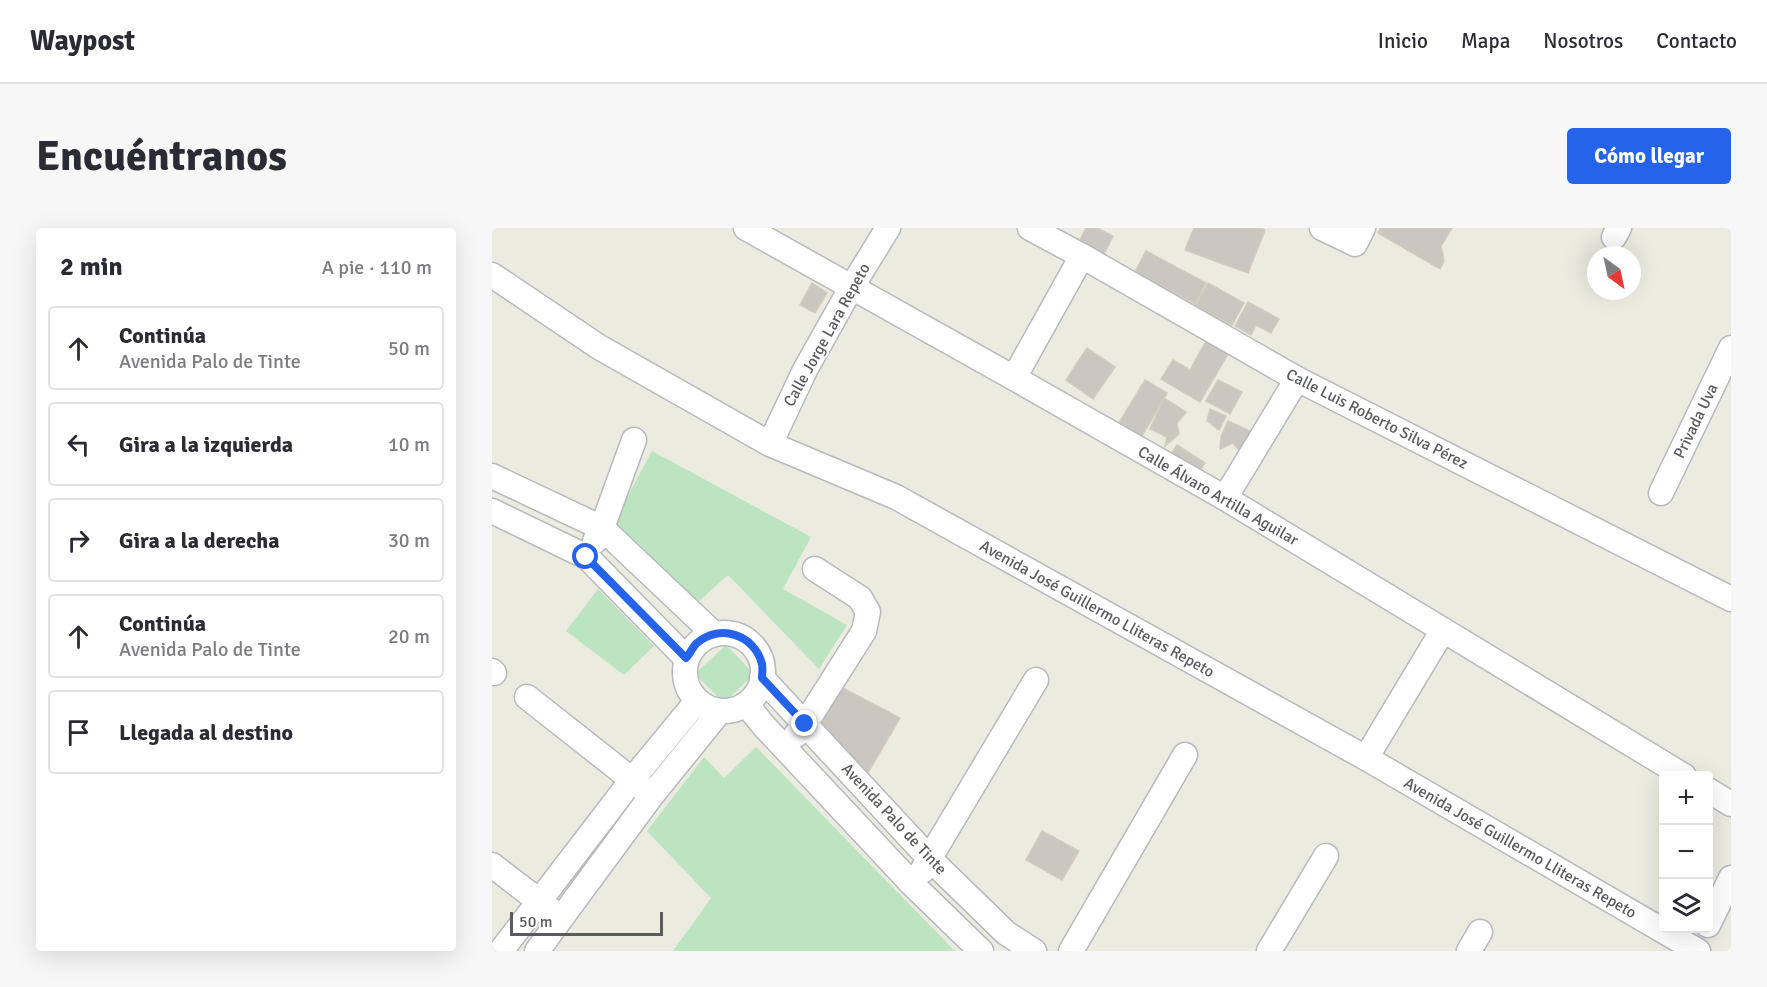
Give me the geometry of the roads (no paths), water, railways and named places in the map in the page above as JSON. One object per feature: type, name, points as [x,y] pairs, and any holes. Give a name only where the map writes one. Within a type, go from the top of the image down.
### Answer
[{"type":"street","name":"Calle Álvaro Artilla Aguilar","points":[[746,228],[1225,498],[1676,771]]},
{"type":"street","name":"Calle Jorge Lara Repeto","points":[[770,444],[805,370],[888,228]]},
{"type":"street","name":"Calle Luis Roberto Silva Pérez","points":[[1030,228],[1297,379],[1731,599]]},
{"type":"street","points":[[1322,228],[1359,236]]},
{"type":"street","points":[[1014,378],[1082,256]]},
{"type":"street","name":"Avenida José Guillermo Lliteras Repeto","points":[[492,275],[599,347],[770,444],[896,497],[1366,758],[1698,951]]},
{"type":"street","name":"Privada Uva","points":[[1660,493],[1731,348]]},
{"type":"street","points":[[1225,498],[1297,379]]},
{"type":"street","points":[[586,557],[602,528],[634,440]]},
{"type":"street","points":[[492,476],[602,528],[714,634]]},
{"type":"street","points":[[492,511],[586,557],[686,658]]},
{"type":"street","points":[[786,748],[805,724],[864,631],[868,612],[860,598],[815,569]]},
{"type":"street","points":[[1366,758],[1443,630]]},
{"type":"street","points":[[727,633],[739,636],[750,643],[758,653],[762,665],[762,678],[757,693],[746,704],[734,710],[720,711],[708,708],[698,701],[688,689],[684,674],[686,658],[697,643],[714,634],[727,633]]},
{"type":"street","name":"Avenida Palo de Tinte","points":[[762,678],[930,859],[1006,933],[1034,951]]},
{"type":"street","points":[[913,885],[1036,680]]},
{"type":"street","points":[[527,697],[652,795]]},
{"type":"street","points":[[501,951],[632,780],[698,701]]},
{"type":"street","name":"Avenida Palo de Tinte","points":[[746,704],[913,885],[981,951]]},
{"type":"street","points":[[537,951],[652,795],[720,711]]},
{"type":"street","points":[[1071,951],[1185,755]]},
{"type":"street","points":[[1713,793],[1731,804]]},
{"type":"street","points":[[1269,951],[1326,856]]},
{"type":"street","points":[[492,866],[562,918]]},
{"type":"street","points":[[1713,916],[1731,878]]},
{"type":"street","points":[[1698,951],[1706,933]]}]
